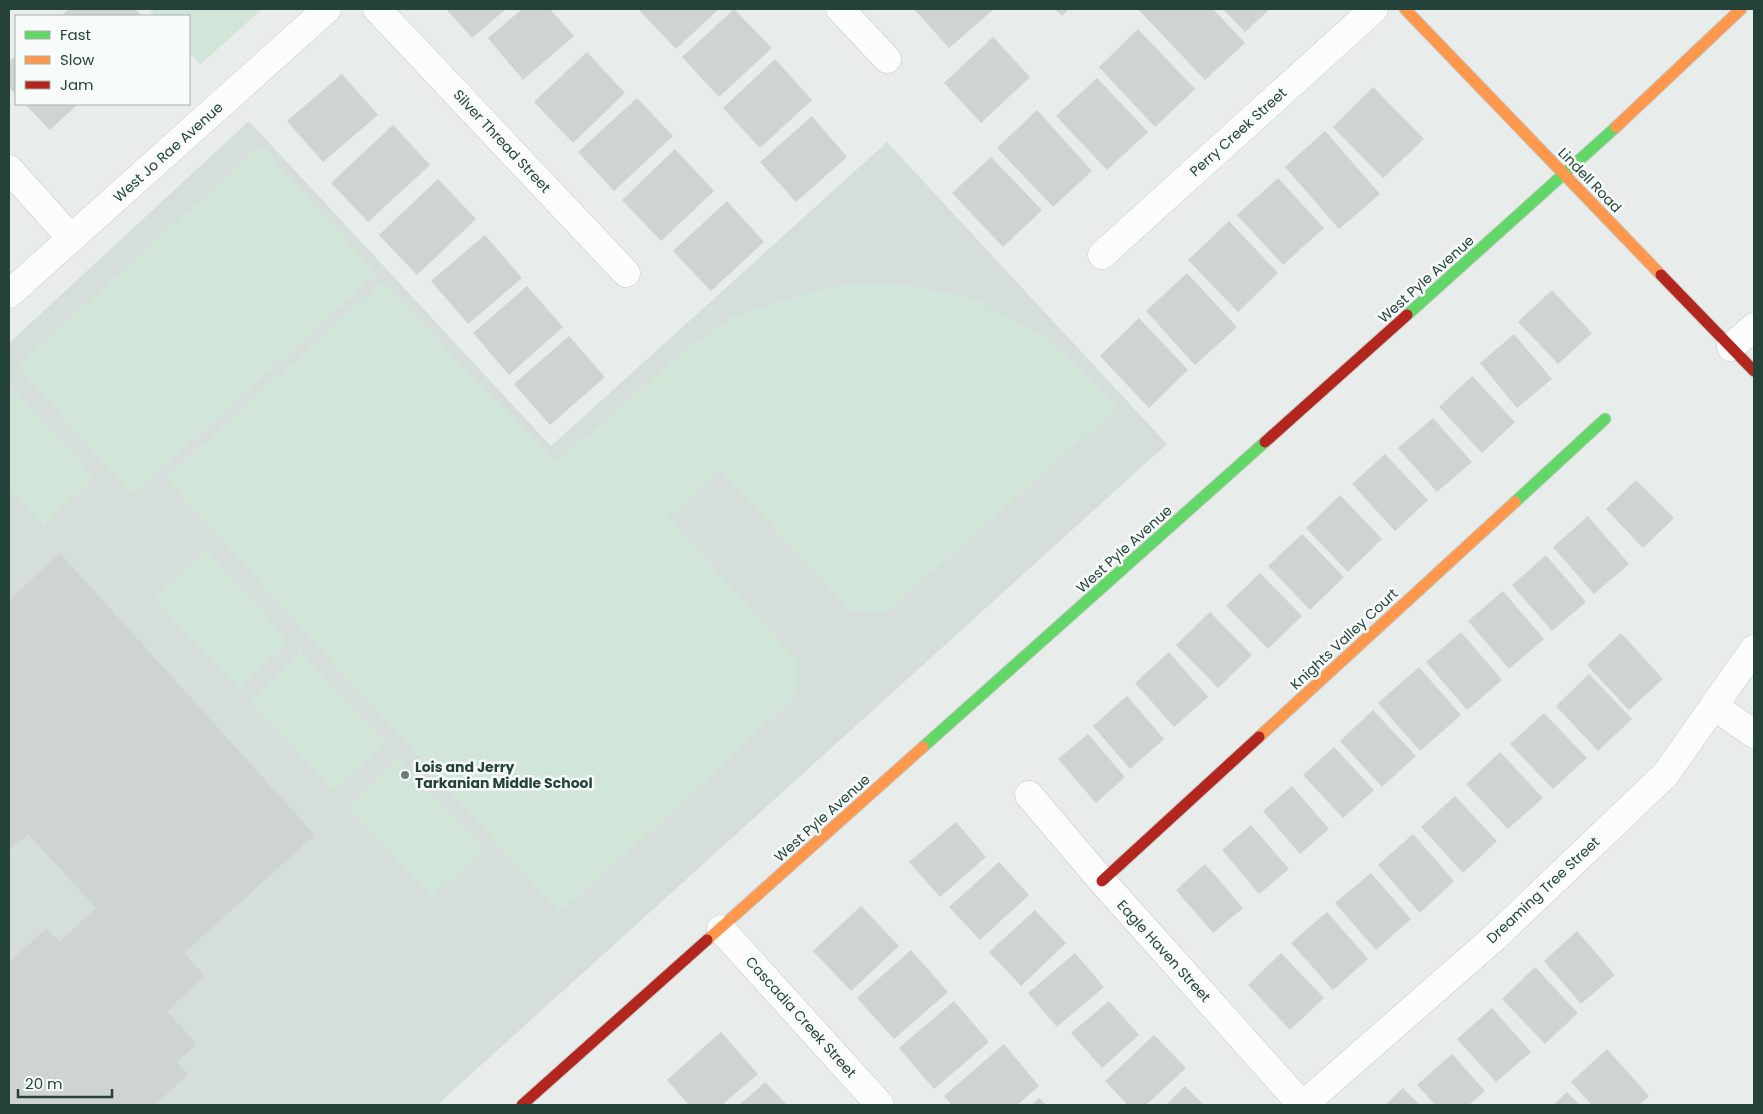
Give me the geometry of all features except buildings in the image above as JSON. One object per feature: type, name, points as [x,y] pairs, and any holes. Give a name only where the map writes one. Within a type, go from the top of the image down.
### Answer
[{"type":"street","name":"West Jo Rae Avenue","points":[[9,294],[327,9]]},
{"type":"street","name":"Silver Thread Street","points":[[377,9],[626,273]]},
{"type":"street","points":[[840,9],[887,59]]},
{"type":"street","name":"Perry Creek Street","points":[[1102,255],[1374,9]]},
{"type":"street","name":"Lindell Road","points":[[1405,9],[1754,371]]},
{"type":"street","name":"West Pyle Avenue","points":[[522,1105],[1564,175],[1741,9]]},
{"type":"street","points":[[9,169],[71,238]]},
{"type":"street","points":[[1731,347],[1754,326]]},
{"type":"street","name":"Knights Valley Court","points":[[1102,881],[1606,419]]},
{"type":"street","name":"Dreaming Tree Street","points":[[1302,1105],[1495,937],[1666,775],[1754,649]]},
{"type":"street","points":[[1714,706],[1754,734]]},
{"type":"street","name":"Eagle Haven Street","points":[[1029,795],[1102,881],[1302,1105]]},
{"type":"street","name":"Cascadia Creek Street","points":[[721,929],[880,1105]]},
{"type":"shaded area","name":"Lois and Jerry Tarkanian Middle School","points":[[249,121],[551,446],[887,142],[1167,444],[437,1105],[9,1105],[9,343]]},
{"type":"green space","points":[[148,9],[262,9],[200,65],[190,54],[190,15],[154,15]]},
{"type":"green space","points":[[261,146],[377,274],[132,495],[17,366]]},
{"type":"green space","points":[[382,282],[557,463],[685,350],[732,317],[818,290],[864,283],[923,287],[975,299],[1024,325],[1061,350],[1118,407],[886,612],[851,611],[721,471],[668,517],[798,662],[797,694],[679,806],[559,912],[166,478]]},
{"type":"green space","points":[[11,387],[94,477],[43,525],[9,488],[9,389]]},
{"type":"green space","points":[[206,551],[289,641],[239,689],[154,599]]},
{"type":"green space","points":[[301,653],[385,743],[334,791],[251,701]]},
{"type":"green space","points":[[399,759],[483,849],[432,897],[348,807]]},
{"type":"traffic: fast","points":[[1407,315],[1616,127]]},
{"type":"traffic: fast","points":[[1515,502],[1605,419]]},
{"type":"traffic: fast","points":[[923,747],[1265,442]]},
{"type":"traffic: slow","points":[[1405,9],[1661,275]]},
{"type":"traffic: slow","points":[[1616,127],[1741,9]]},
{"type":"traffic: slow","points":[[1259,737],[1515,502]]},
{"type":"traffic: slow","points":[[707,940],[923,747]]},
{"type":"traffic: jam","points":[[1661,275],[1754,371]]},
{"type":"traffic: jam","points":[[1265,442],[1407,315]]},
{"type":"traffic: jam","points":[[1102,881],[1259,737]]},
{"type":"traffic: jam","points":[[522,1105],[707,940]]},
{"type":"place","name":"Lois and Jerry Tarkanian Middle School","points":[[405,775]]}]
